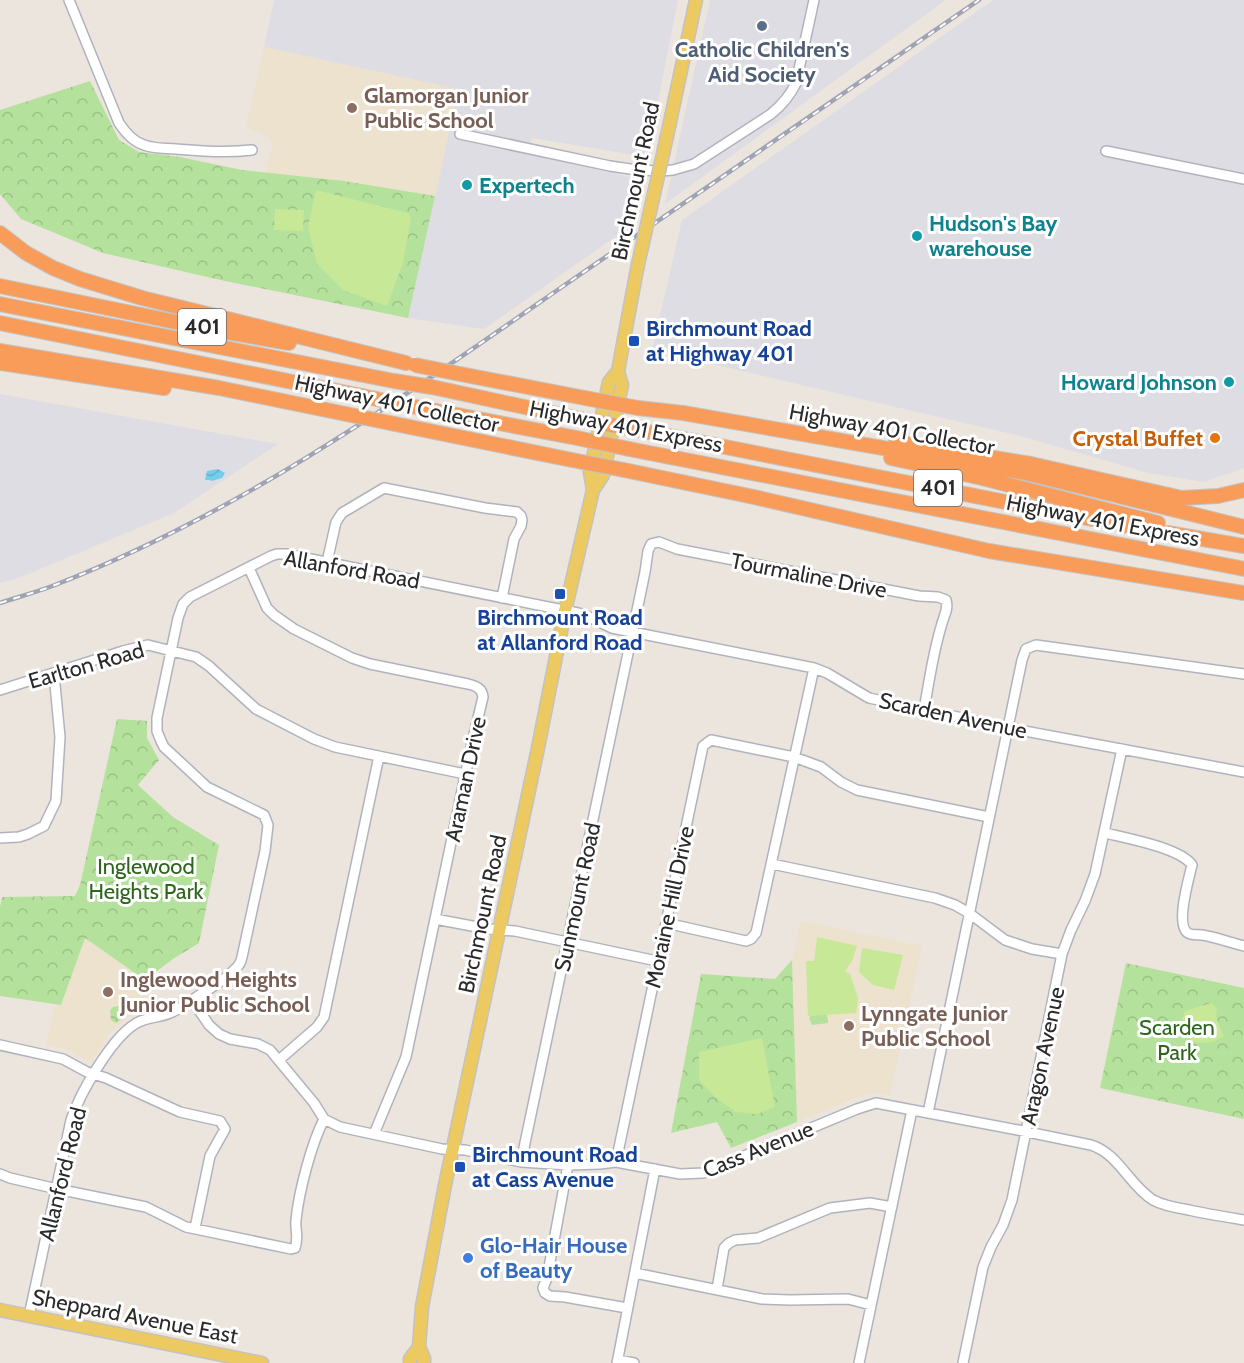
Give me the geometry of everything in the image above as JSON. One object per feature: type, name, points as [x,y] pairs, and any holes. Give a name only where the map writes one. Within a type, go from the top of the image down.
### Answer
[{"type":"highway","points":[[0,233],[26,254],[80,279],[141,297],[410,364]]},
{"type":"highway","name":"Highway 401 Collector","points":[[0,286],[210,329],[410,364],[638,408],[683,413],[1026,473],[1244,527]]},
{"type":"highway","name":"Highway 401 Express","points":[[0,304],[432,387],[580,419],[1133,527],[1244,546]]},
{"type":"highway","name":"Highway 401 Express","points":[[0,323],[405,405],[1244,569]]},
{"type":"highway","name":"Highway 401 Collector","points":[[0,351],[268,398],[624,470],[989,551],[1244,594]]},
{"type":"highway","points":[[0,363],[248,400],[268,398]]},
{"type":"highway","points":[[683,413],[923,445],[1030,464],[1182,498],[1218,496],[1244,490]]},
{"type":"highway","points":[[683,413],[982,478],[1244,546]]},
{"type":"main road","name":"Birchmount Road","points":[[424,1363],[419,1347],[422,1307],[445,1185],[566,611],[593,490],[603,475],[622,385],[618,371],[637,269],[696,0]]},
{"type":"main road","name":"Sheppard Avenue East","points":[[0,1310],[262,1363]]},
{"type":"main road","name":"Birchmount Road","points":[[410,1363],[410,1359],[419,1347]]},
{"type":"street","points":[[69,0],[119,123],[127,134],[143,145],[156,148],[230,153],[252,150]]},
{"type":"street","points":[[460,134],[637,170],[674,170],[694,164],[771,114],[791,93],[796,83],[814,0]]},
{"type":"street","points":[[1106,150],[1244,179]]},
{"type":"street","points":[[327,562],[336,522],[342,513],[384,488],[517,512],[521,516],[521,526],[514,539],[502,598]]},
{"type":"street","name":"Tourmaline Drive","points":[[632,632],[649,548],[651,544],[659,542],[676,549],[873,588],[938,597],[946,600],[947,608],[940,628],[924,710]]},
{"type":"street","name":"Allanford Road","points":[[29,1316],[72,1116],[79,1101],[112,1047],[124,1032],[133,1025],[170,1013],[220,982],[240,964],[245,949],[268,825],[264,815],[207,787],[164,747],[157,731],[157,718],[183,604],[187,599],[271,556],[282,554],[566,611]]},
{"type":"street","name":"Araman Drive","points":[[249,568],[267,608],[294,629],[357,660],[468,684],[480,688],[482,692],[483,697],[406,1057],[374,1134]]},
{"type":"street","name":"Scarden Avenue","points":[[566,611],[590,617],[612,628],[814,668],[827,673],[869,698],[1008,728],[1244,772]]},
{"type":"street","name":"Sunmount Road","points":[[521,1162],[632,632]]},
{"type":"street","points":[[928,1113],[1026,649],[1036,645],[1244,674]]},
{"type":"street","name":"Earlton Road","points":[[0,690],[123,651],[142,646],[154,646],[202,660],[256,709],[320,742],[465,774]]},
{"type":"street","points":[[666,923],[746,941],[752,939],[756,933],[814,668]]},
{"type":"street","points":[[0,838],[28,834],[44,826],[56,801],[60,737],[54,674]]},
{"type":"street","name":"Moraine Hill Drive","points":[[616,1162],[703,746],[711,740],[794,758],[821,767],[856,790],[989,817]]},
{"type":"street","name":"Aragon Avenue","points":[[963,1363],[983,1267],[1012,1200],[1062,954],[1095,874],[1122,749]]},
{"type":"street","points":[[279,1060],[311,1032],[324,1017],[379,756]]},
{"type":"street","points":[[1105,833],[1145,842],[1189,860],[1192,865],[1186,889],[1182,923],[1184,929],[1193,935],[1203,935],[1244,946]]},
{"type":"street","points":[[772,864],[935,898],[955,905],[1005,940],[1032,949],[1062,954]]},
{"type":"street","points":[[435,918],[488,929],[515,931],[657,962]]},
{"type":"street","points":[[0,1174],[57,1189],[146,1207],[181,1225],[288,1249],[295,1248],[296,1220],[306,1168],[324,1119],[314,1103],[270,1050],[258,1044],[230,1039],[219,1034],[209,1025],[192,1000]]},
{"type":"street","points":[[0,1046],[63,1059],[87,1072],[180,1112],[220,1121],[225,1129],[210,1156],[195,1228]]},
{"type":"street","name":"Cass Avenue","points":[[324,1119],[340,1127],[521,1162],[568,1165],[616,1162],[680,1174],[703,1173],[869,1104],[876,1104],[1026,1131],[1100,1148],[1146,1194],[1163,1204],[1244,1220]]},
{"type":"street","points":[[859,1363],[912,1110]]},
{"type":"street","points":[[568,1165],[547,1278],[543,1288],[544,1293],[550,1296],[627,1308]]},
{"type":"street","points":[[634,1363],[617,1362],[654,1169]]},
{"type":"street","points":[[717,1289],[724,1248],[735,1240],[758,1238],[830,1208],[870,1203],[892,1207]]},
{"type":"street","points":[[635,1273],[762,1299],[848,1299],[871,1305]]},
{"type":"shaded area","points":[[274,0],[678,0],[647,157],[532,138],[528,153],[643,180],[635,223],[484,329],[408,318],[458,90],[264,47]]},
{"type":"shaded area","points":[[710,0],[946,0],[665,204]]},
{"type":"shaded area","points":[[993,0],[1244,0],[1244,468],[1204,482],[1148,473],[1024,437],[652,350],[682,220]]},
{"type":"shaded area","name":"Glamorgan Junior Public School","points":[[264,47],[458,89],[435,196],[344,181],[265,173],[273,145],[268,136],[246,127]]},
{"type":"shaded area","points":[[0,394],[278,444],[174,513],[19,578],[0,583]]},
{"type":"shaded area","name":"Lynngate Junior Public School","points":[[801,921],[922,946],[890,1095],[865,1094],[797,1122],[792,960]]},
{"type":"shaded area","name":"Inglewood Heights Junior Public School","points":[[85,938],[145,980],[156,1007],[127,1017],[109,1034],[91,1063],[65,1049],[46,1045],[55,1004],[61,1005]]},
{"type":"green space","points":[[90,81],[119,140],[139,152],[180,157],[242,170],[344,181],[435,196],[408,318],[225,281],[103,253],[21,219],[0,194],[0,110]]},
{"type":"green space","points":[[316,190],[408,213],[411,218],[403,263],[387,306],[343,290],[317,264],[308,227]]},
{"type":"green space","points":[[275,209],[304,210],[303,231],[274,230]]},
{"type":"green space","name":"Inglewood Heights Park","points":[[117,719],[147,721],[147,738],[159,760],[138,785],[173,817],[219,845],[199,943],[145,980],[85,938],[61,1005],[0,996],[2,897],[75,896],[80,885]]},
{"type":"green space","points":[[817,937],[857,946],[852,961],[845,971],[850,974],[858,998],[856,1013],[808,1016],[806,961],[814,961]]},
{"type":"green space","points":[[862,948],[903,955],[894,990],[873,985],[859,972]]},
{"type":"green space","points":[[792,960],[797,1122],[731,1148],[717,1122],[671,1133],[701,974],[775,979]]},
{"type":"green space","name":"Scarden Park","points":[[1126,963],[1244,988],[1244,1119],[1100,1088]]},
{"type":"green space","points":[[1211,1003],[1217,1008],[1216,1017],[1224,1037],[1208,1043],[1193,1041],[1184,1034],[1182,1029],[1182,1018],[1185,1011]]},
{"type":"green space","points":[[119,1006],[124,1017],[116,1023],[111,1020],[110,1010]]},
{"type":"green space","points":[[814,1010],[824,1011],[828,1023],[812,1025],[809,1018]]},
{"type":"green space","points":[[762,1038],[775,1107],[757,1114],[736,1112],[716,1098],[699,1080],[699,1052]]},
{"type":"water","points":[[218,469],[225,473],[222,478],[212,481],[205,480],[207,471]]},
{"type":"railway","points":[[0,603],[55,585],[123,556],[253,489],[316,452],[438,372],[979,0]]},
{"type":"place","name":"Catholic Children's Aid Society","points":[[762,26]]},
{"type":"place","name":"Glamorgan Junior Public School","points":[[352,108]]},
{"type":"place","name":"Expertech","points":[[467,185]]},
{"type":"place","name":"Hudson's Bay warehouse","points":[[917,236]]},
{"type":"place","name":"Birchmount Road at Highway 401","points":[[634,341]]},
{"type":"place","name":"Howard Johnson","points":[[1229,382]]},
{"type":"place","name":"Crystal Buffet","points":[[1215,438]]},
{"type":"place","name":"Birchmount Road at Allanford Road","points":[[560,594]]},
{"type":"place","name":"Inglewood Heights Junior Public School","points":[[108,992]]},
{"type":"place","name":"Lynngate Junior Public School","points":[[849,1026]]},
{"type":"place","name":"Birchmount Road at Cass Avenue","points":[[460,1167]]},
{"type":"place","name":"Glo-Hair House of Beauty","points":[[468,1258]]}]
